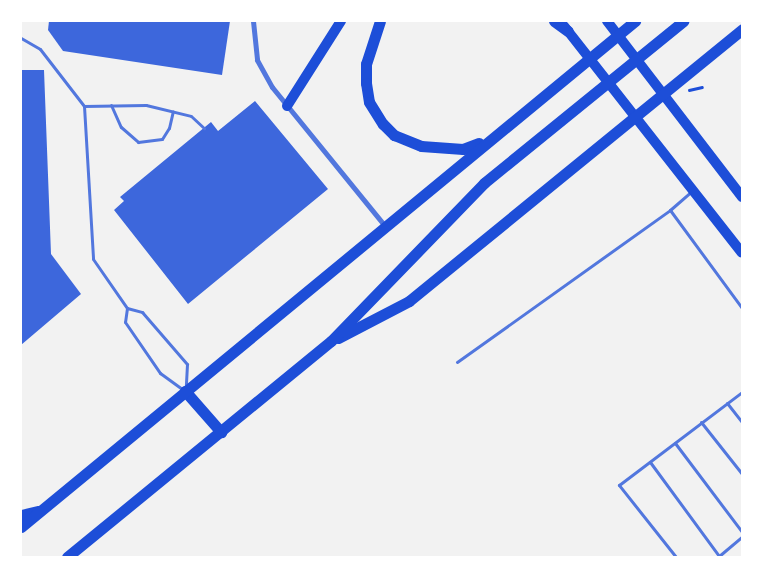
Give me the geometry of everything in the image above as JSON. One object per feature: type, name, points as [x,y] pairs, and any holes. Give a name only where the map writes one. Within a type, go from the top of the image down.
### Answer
[{"type":"main road","points":[[287,106],[342,21]]},
{"type":"main road","points":[[380,21],[366,64],[366,83],[369,102],[383,124],[394,135],[421,146],[464,149],[486,141]]},
{"type":"main road","points":[[554,21],[568,31]]},
{"type":"main road","points":[[560,21],[636,115],[742,254]]},
{"type":"main road","points":[[607,21],[742,197]]},
{"type":"main road","points":[[21,528],[486,141],[635,21]]},
{"type":"main road","points":[[67,557],[331,341],[484,183],[683,21]]},
{"type":"main road","points":[[331,341],[410,301],[742,29]]},
{"type":"main road","points":[[185,391],[221,432]]},
{"type":"main road","points":[[21,515],[41,511]]},
{"type":"street","points":[[253,21],[258,60],[272,87],[385,226]]},
{"type":"lane","points":[[21,38],[40,49],[84,106],[93,259],[127,308],[142,312],[187,364],[185,391]]},
{"type":"lane","points":[[111,105],[128,135],[138,142],[162,139],[169,128],[172,111]]},
{"type":"lane","points":[[84,106],[146,105],[191,116],[204,128]]},
{"type":"lane","points":[[457,362],[670,210],[693,190]]},
{"type":"lane","points":[[670,210],[742,308]]},
{"type":"lane","points":[[127,308],[125,322],[160,373],[185,391]]},
{"type":"lane","points":[[676,557],[619,485],[742,392]]},
{"type":"lane","points":[[727,403],[742,422]]},
{"type":"lane","points":[[701,422],[742,474]]},
{"type":"lane","points":[[675,443],[742,532]]},
{"type":"lane","points":[[650,462],[718,556],[742,537]]},
{"type":"path","points":[[682,91],[702,87]]},
{"type":"building","points":[[49,21],[230,21],[222,75],[63,51],[48,30]]},
{"type":"building","points":[[21,70],[44,70],[51,254],[81,294],[21,345]]},
{"type":"building","points":[[255,101],[328,189],[188,304],[114,210],[124,201],[120,197],[211,122],[218,131]]}]
